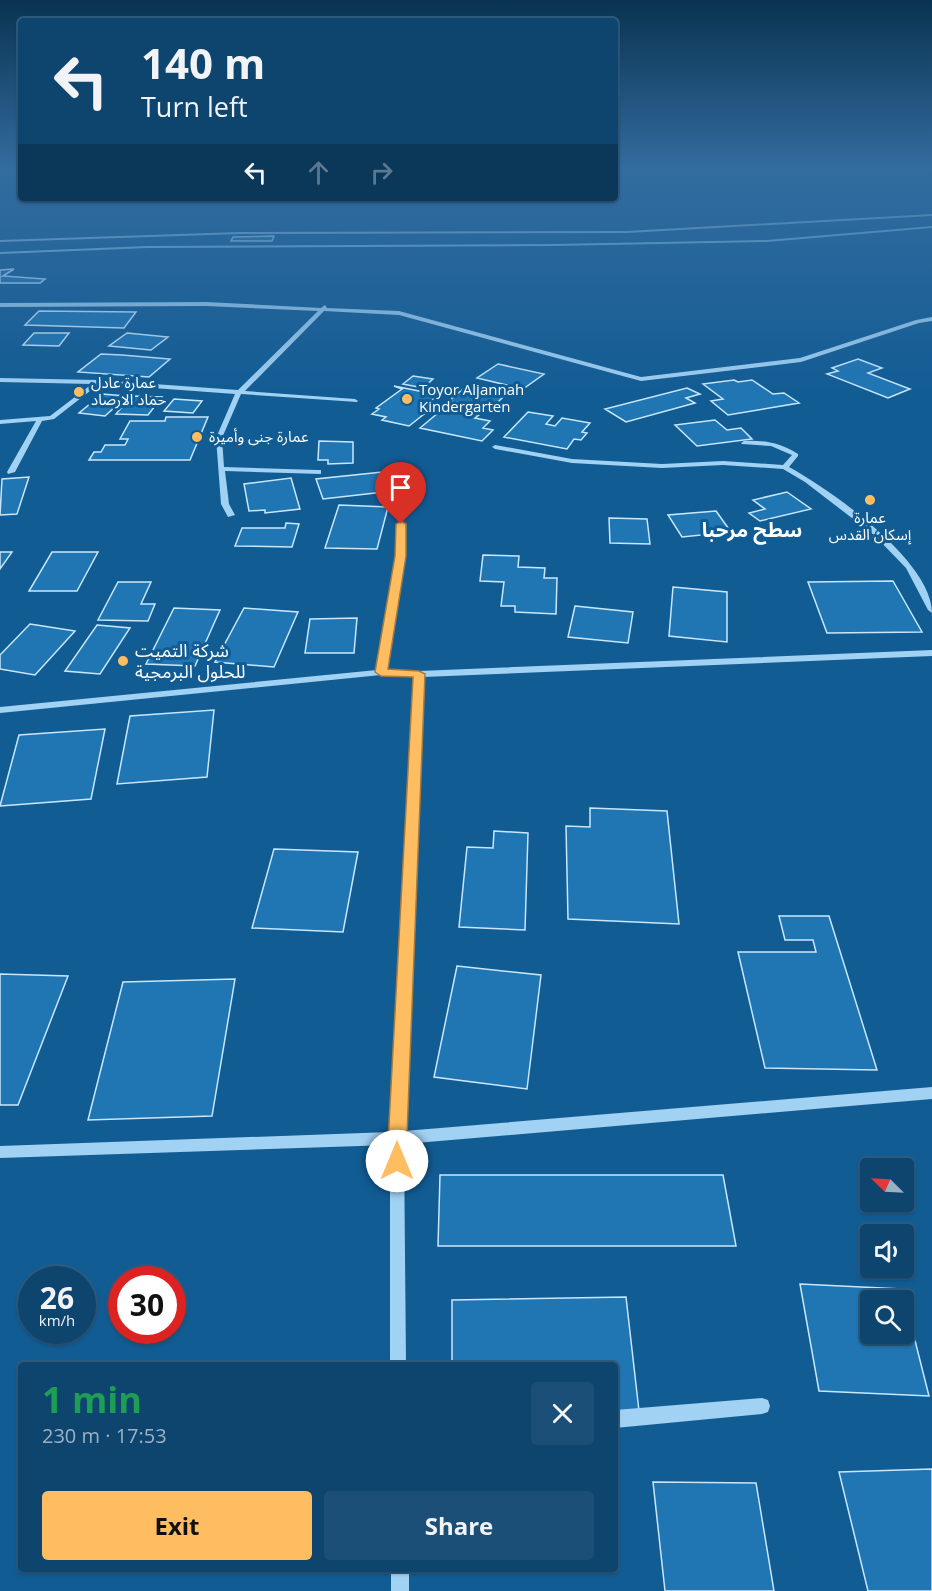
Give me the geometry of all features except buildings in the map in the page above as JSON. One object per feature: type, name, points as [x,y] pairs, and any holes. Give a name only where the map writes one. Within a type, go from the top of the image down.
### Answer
[{"type":"street","points":[[0,305],[207,304],[325,307],[399,313],[641,379],[801,360],[932,320]]},
{"type":"street","points":[[231,515],[225,504],[219,438],[238,394],[325,307]]},
{"type":"street","points":[[0,380],[98,382],[355,401]]},
{"type":"street","points":[[0,422],[52,418],[98,382]]},
{"type":"street","points":[[11,472],[40,419]]},
{"type":"street","points":[[744,443],[766,442],[786,448],[796,455],[785,467]]},
{"type":"street","points":[[495,447],[572,460],[662,466],[723,463],[785,467],[808,480],[877,533],[909,567],[932,610]]},
{"type":"street","points":[[221,469],[318,472]]},
{"type":"street","points":[[381,672],[401,556],[401,524]]},
{"type":"street","points":[[0,710],[381,672],[419,674],[932,653]]},
{"type":"street","points":[[398,1362],[397,1138],[419,674]]},
{"type":"street","points":[[0,1152],[397,1138],[932,1093]]},
{"type":"street","points":[[618,1419],[762,1406]]},
{"type":"street","points":[[400,1572],[400,1591]]},
{"type":"waterway","points":[[0,253],[148,247],[593,244]]},
{"type":"place","name":"عمارة عادل حماد الارصاد","points":[[79,392]]},
{"type":"place","name":"Toyor Aljannah Kindergarten","points":[[407,399]]},
{"type":"place","name":"عمارة جنى وأميرة","points":[[197,437]]},
{"type":"place","name":"عمارة إسكان القدس","points":[[870,500]]},
{"type":"place","name":"شركة التميت للحلول البرمجية","points":[[123,661]]},
{"type":"district","name":"سطح مرحبا","points":[[752,530]]},
{"type":"route","points":[[397,1161],[419,674],[381,672],[401,556],[401,524]]}]
